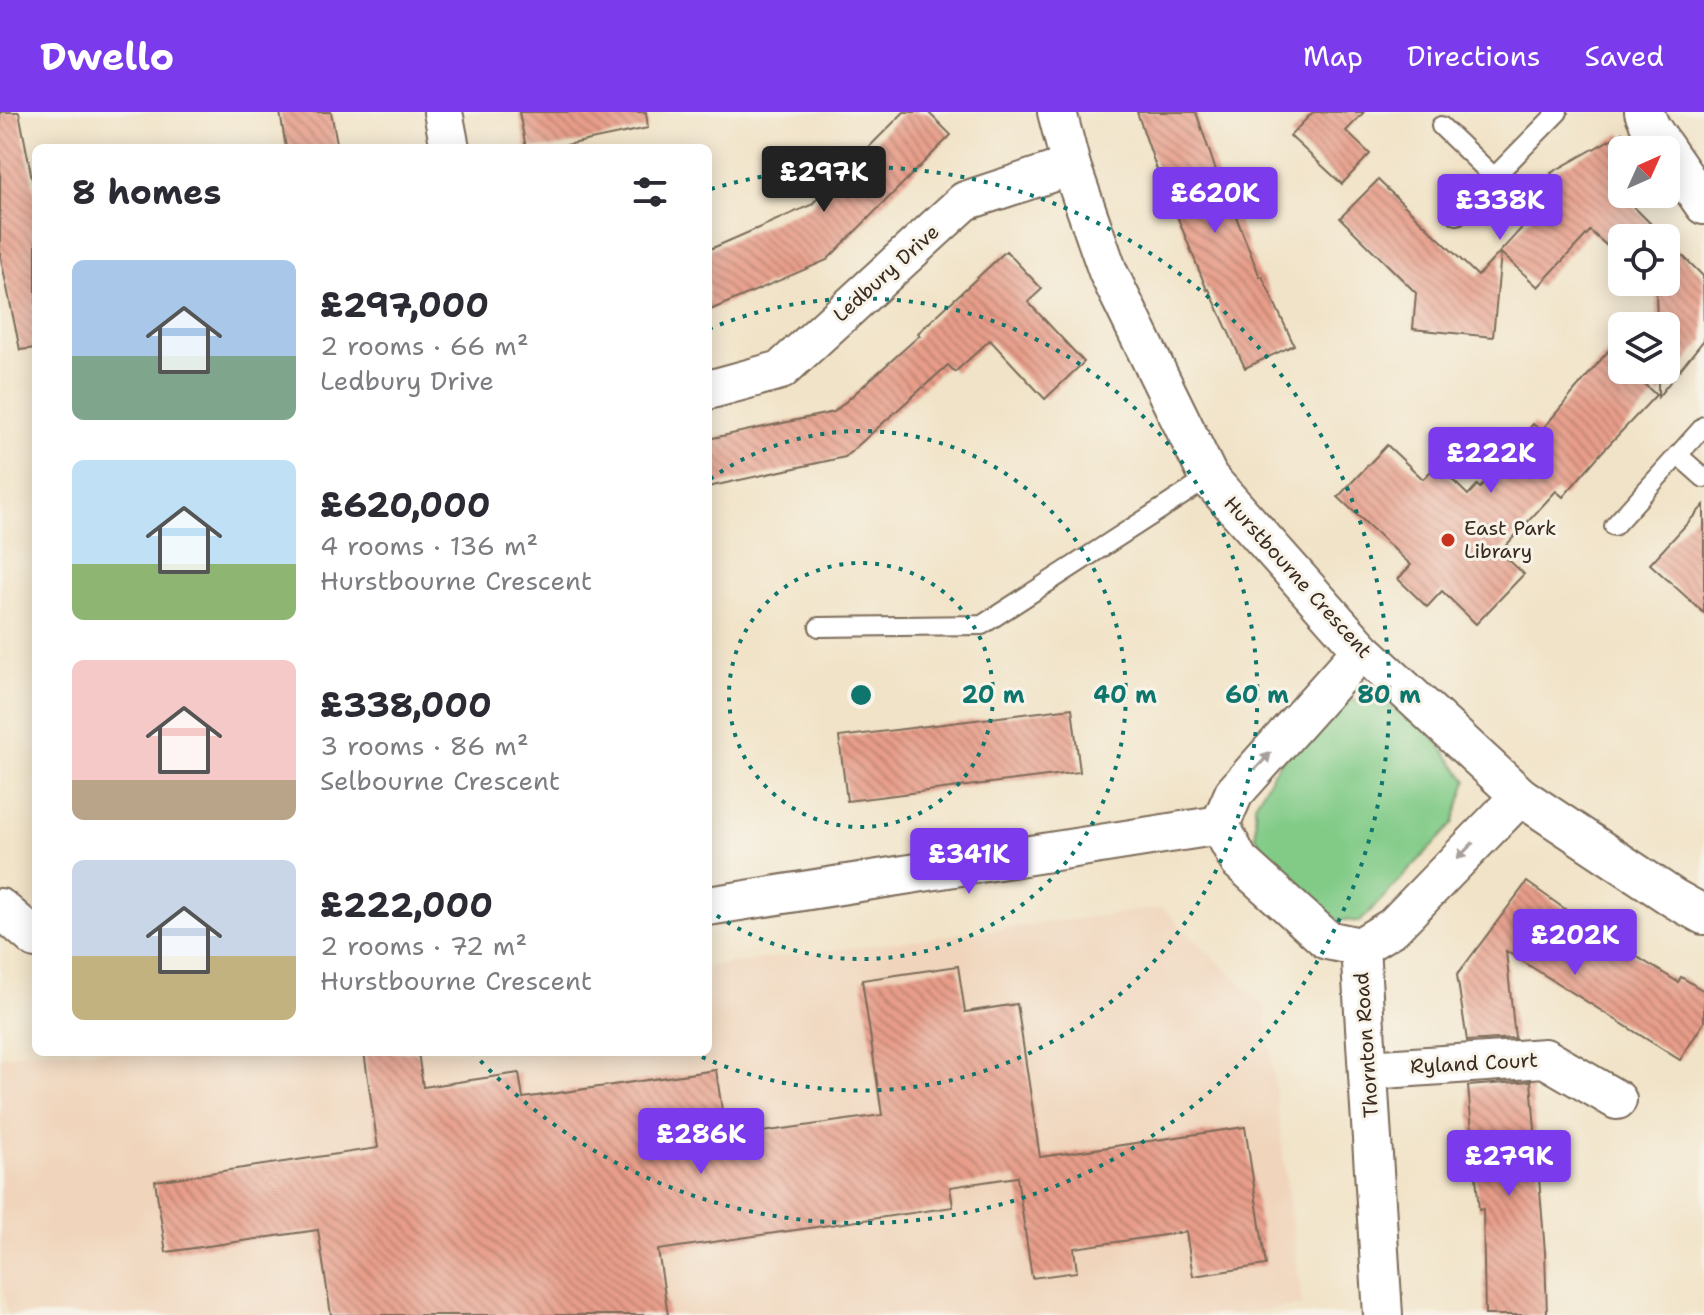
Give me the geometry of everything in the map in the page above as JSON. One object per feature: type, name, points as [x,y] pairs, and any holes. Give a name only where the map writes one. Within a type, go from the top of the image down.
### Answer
[{"type":"street","points":[[443,112],[449,144]]},
{"type":"street","name":"Hurstbourne Crescent","points":[[1057,112],[1071,166],[1108,272],[1209,478],[1362,650],[1520,796],[1704,915]]},
{"type":"street","points":[[1644,112],[1656,136]]},
{"type":"street","name":"Ledbury Drive","points":[[712,389],[781,370],[965,201],[1071,166]]},
{"type":"street","points":[[1680,170],[1704,205]]},
{"type":"street","points":[[1220,825],[1234,793],[1362,650]]},
{"type":"street","name":"Thornton Road","points":[[1383,1315],[1360,947],[1393,927],[1520,796]]},
{"type":"street","points":[[712,905],[1220,825]]},
{"type":"street","points":[[1220,825],[1239,861],[1327,940],[1360,947]]},
{"type":"street","points":[[0,908],[32,936]]},
{"type":"street","name":"Ryland Court","points":[[1368,1070],[1545,1058],[1617,1100]]},
{"type":"lane","points":[[1457,215],[1558,112]]},
{"type":"lane","points":[[1441,126],[1494,177]]},
{"type":"lane","points":[[1614,526],[1704,426]]},
{"type":"lane","points":[[1678,455],[1704,478]]},
{"type":"lane","points":[[819,627],[982,625],[1209,478]]},
{"type":"shaded area","points":[[1162,908],[1265,1007],[1302,1305],[1230,1315],[8,1315],[0,1276],[0,1056],[32,1052],[32,1056],[712,1056],[712,965]]},
{"type":"green space","points":[[1381,700],[1429,731],[1467,781],[1453,824],[1360,922],[1328,918],[1280,878],[1256,836],[1255,804],[1277,766],[1338,703]]},
{"type":"building","points":[[0,112],[19,112],[32,179],[32,348],[20,350],[0,254]]},
{"type":"building","points":[[280,112],[331,112],[337,144],[285,144]]},
{"type":"building","points":[[519,112],[646,112],[648,128],[571,144],[525,144]]},
{"type":"building","points":[[904,112],[928,112],[951,135],[827,260],[712,309],[712,248],[811,205]]},
{"type":"building","points":[[1137,112],[1196,112],[1228,206],[1231,204],[1260,277],[1294,345],[1245,368],[1164,190]]},
{"type":"building","points":[[1313,112],[1364,112],[1346,131],[1370,154],[1342,184],[1290,136]]},
{"type":"building","points":[[1608,141],[1608,208],[1635,208],[1651,224],[1608,224],[1608,247],[1590,231],[1538,287],[1501,253],[1493,337],[1413,329],[1416,293],[1340,218],[1378,180],[1478,276],[1559,187],[1551,173]]},
{"type":"building","points":[[1006,251],[1042,289],[1028,302],[1084,362],[1045,399],[990,340],[955,372],[948,365],[845,457],[712,486],[712,438],[834,412],[920,335],[918,333]]},
{"type":"building","points":[[1680,253],[1703,276],[1704,340],[1680,370],[1680,312],[1657,312],[1656,296],[1680,296]]},
{"type":"building","name":"East Park Library","points":[[1608,351],[1608,384],[1644,384],[1656,395],[1563,497],[1556,491],[1500,552],[1524,574],[1476,624],[1442,591],[1427,607],[1398,579],[1411,565],[1338,497],[1387,445],[1423,479],[1437,465],[1468,495],[1477,485],[1480,488],[1533,424],[1541,431]]},
{"type":"building","points":[[1658,384],[1668,384],[1658,397]]},
{"type":"building","points":[[1704,505],[1704,613],[1650,564]]},
{"type":"building","points":[[1072,708],[1080,772],[847,801],[839,737]]},
{"type":"building","points":[[1527,882],[1597,932],[1678,982],[1681,977],[1704,991],[1704,1022],[1680,1060],[1506,951],[1515,1038],[1467,1041],[1457,975]]},
{"type":"building","points":[[958,966],[965,1012],[1017,1004],[1040,1157],[1245,1127],[1266,1265],[1193,1276],[1186,1232],[1074,1248],[1077,1272],[1032,1278],[1017,1177],[950,1187],[953,1207],[658,1250],[668,1315],[331,1315],[318,1230],[166,1252],[155,1181],[378,1148],[365,1056],[419,1056],[423,1087],[519,1073],[523,1098],[716,1070],[726,1137],[882,1115],[862,980]]},
{"type":"building","points":[[1531,1081],[1547,1315],[1485,1315],[1483,1209],[1479,1210],[1468,1086]]},
{"type":"place","name":"East Park Library","points":[[1448,540]]}]
